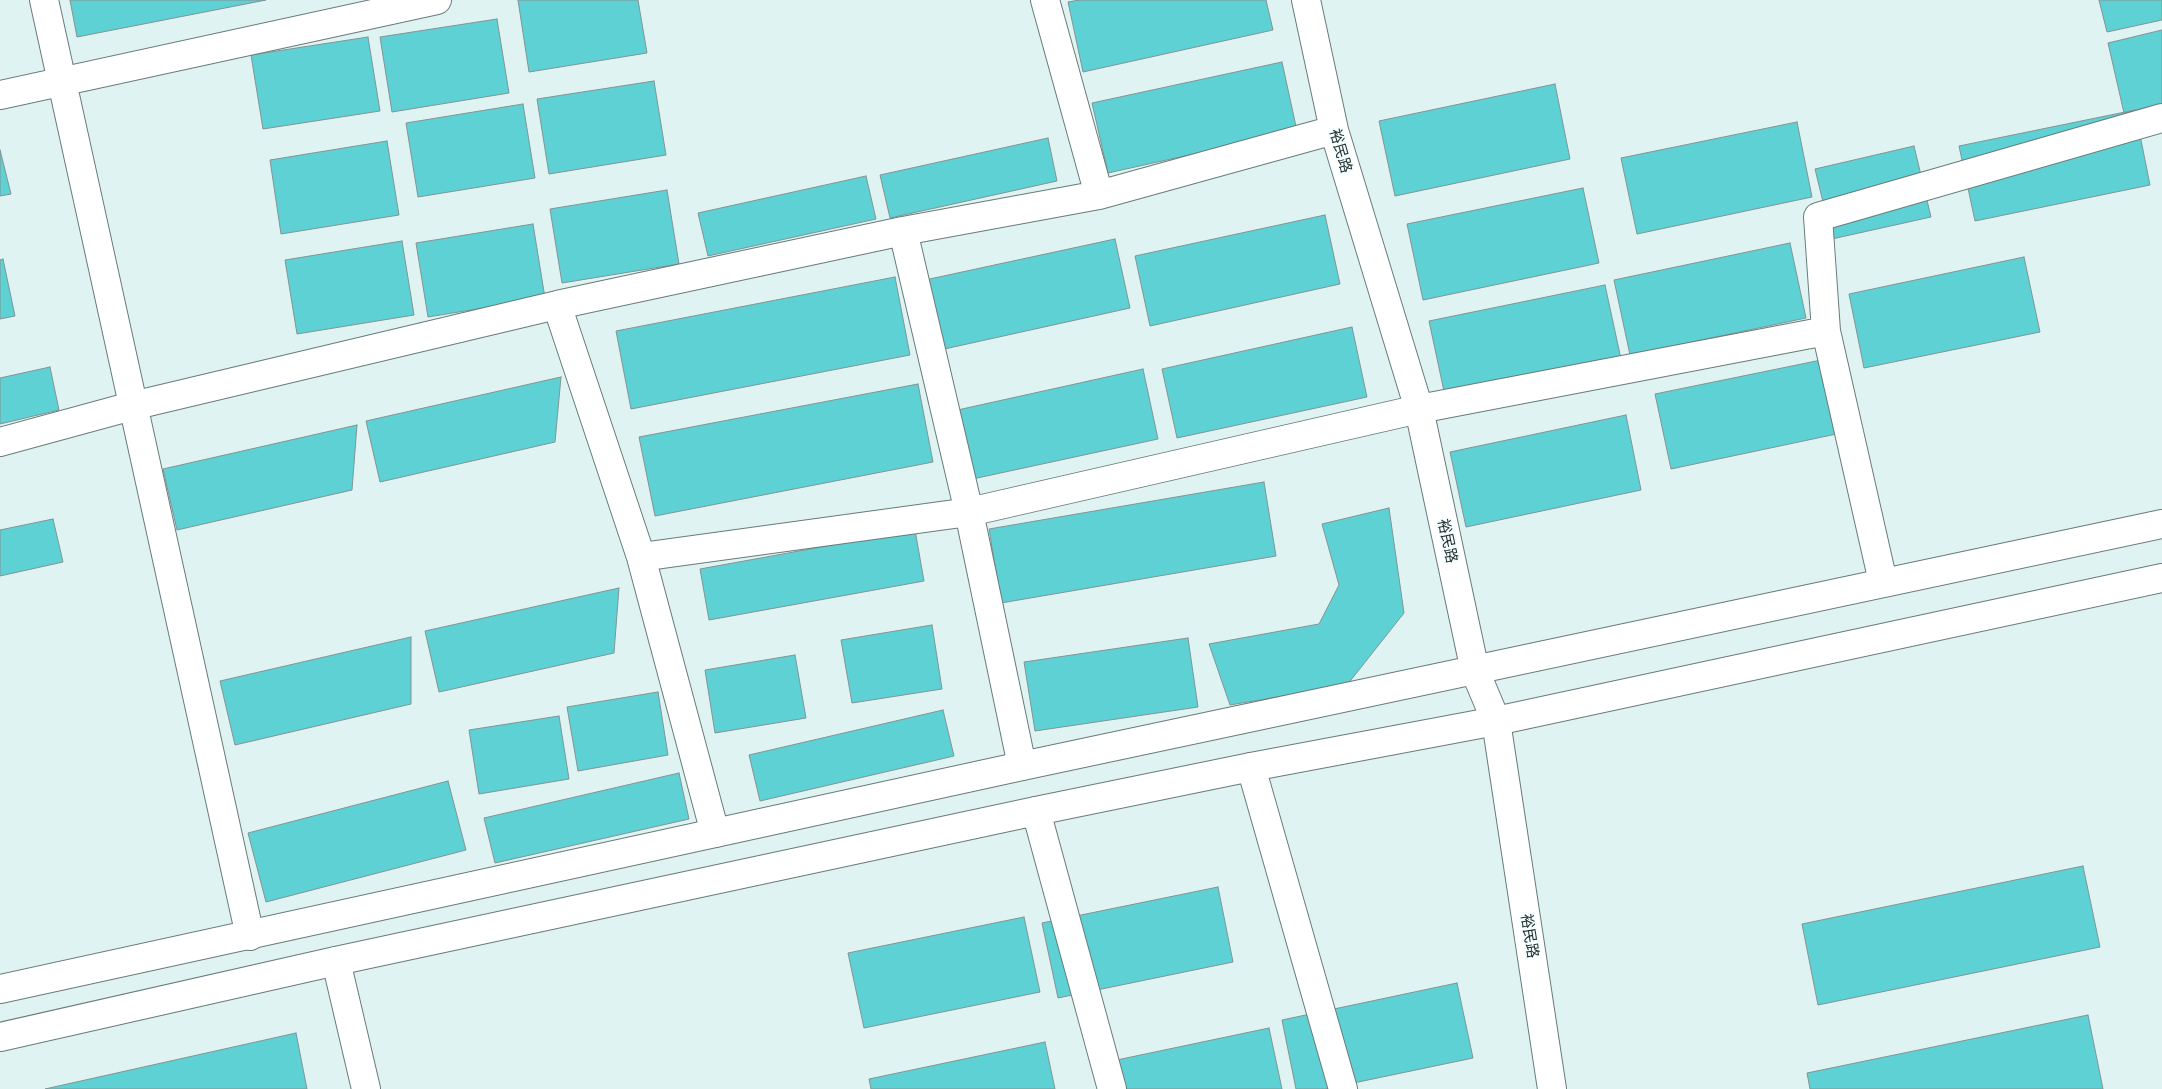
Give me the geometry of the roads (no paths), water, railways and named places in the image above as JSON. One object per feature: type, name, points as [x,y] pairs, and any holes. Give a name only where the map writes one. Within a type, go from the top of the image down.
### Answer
[{"type":"street","points":[[44,0],[64,81],[132,406],[250,936]]},
{"type":"street","points":[[0,96],[437,0]]},
{"type":"street","points":[[1045,0],[1099,196]]},
{"type":"street","name":"裕民路","points":[[1306,0],[1334,130],[1419,409],[1475,671],[1496,721],[1552,1089]]},
{"type":"street","points":[[1883,582],[1826,331],[1818,216],[2162,118]]},
{"type":"street","points":[[0,442],[132,406],[558,305],[903,231],[1099,196],[1334,130]]},
{"type":"street","points":[[903,231],[969,512],[1022,766]]},
{"type":"street","points":[[558,305],[641,557],[715,833]]},
{"type":"street","points":[[641,557],[969,512],[1419,409],[1826,331]]},
{"type":"street","points":[[0,988],[250,936],[1022,766],[2162,524]]},
{"type":"street","points":[[0,1037],[336,961],[1036,811],[1251,767],[1496,721],[2162,578]]},
{"type":"street","points":[[1251,767],[1343,1089]]},
{"type":"street","points":[[1036,811],[1112,1089]]},
{"type":"street","points":[[336,961],[366,1089]]}]
